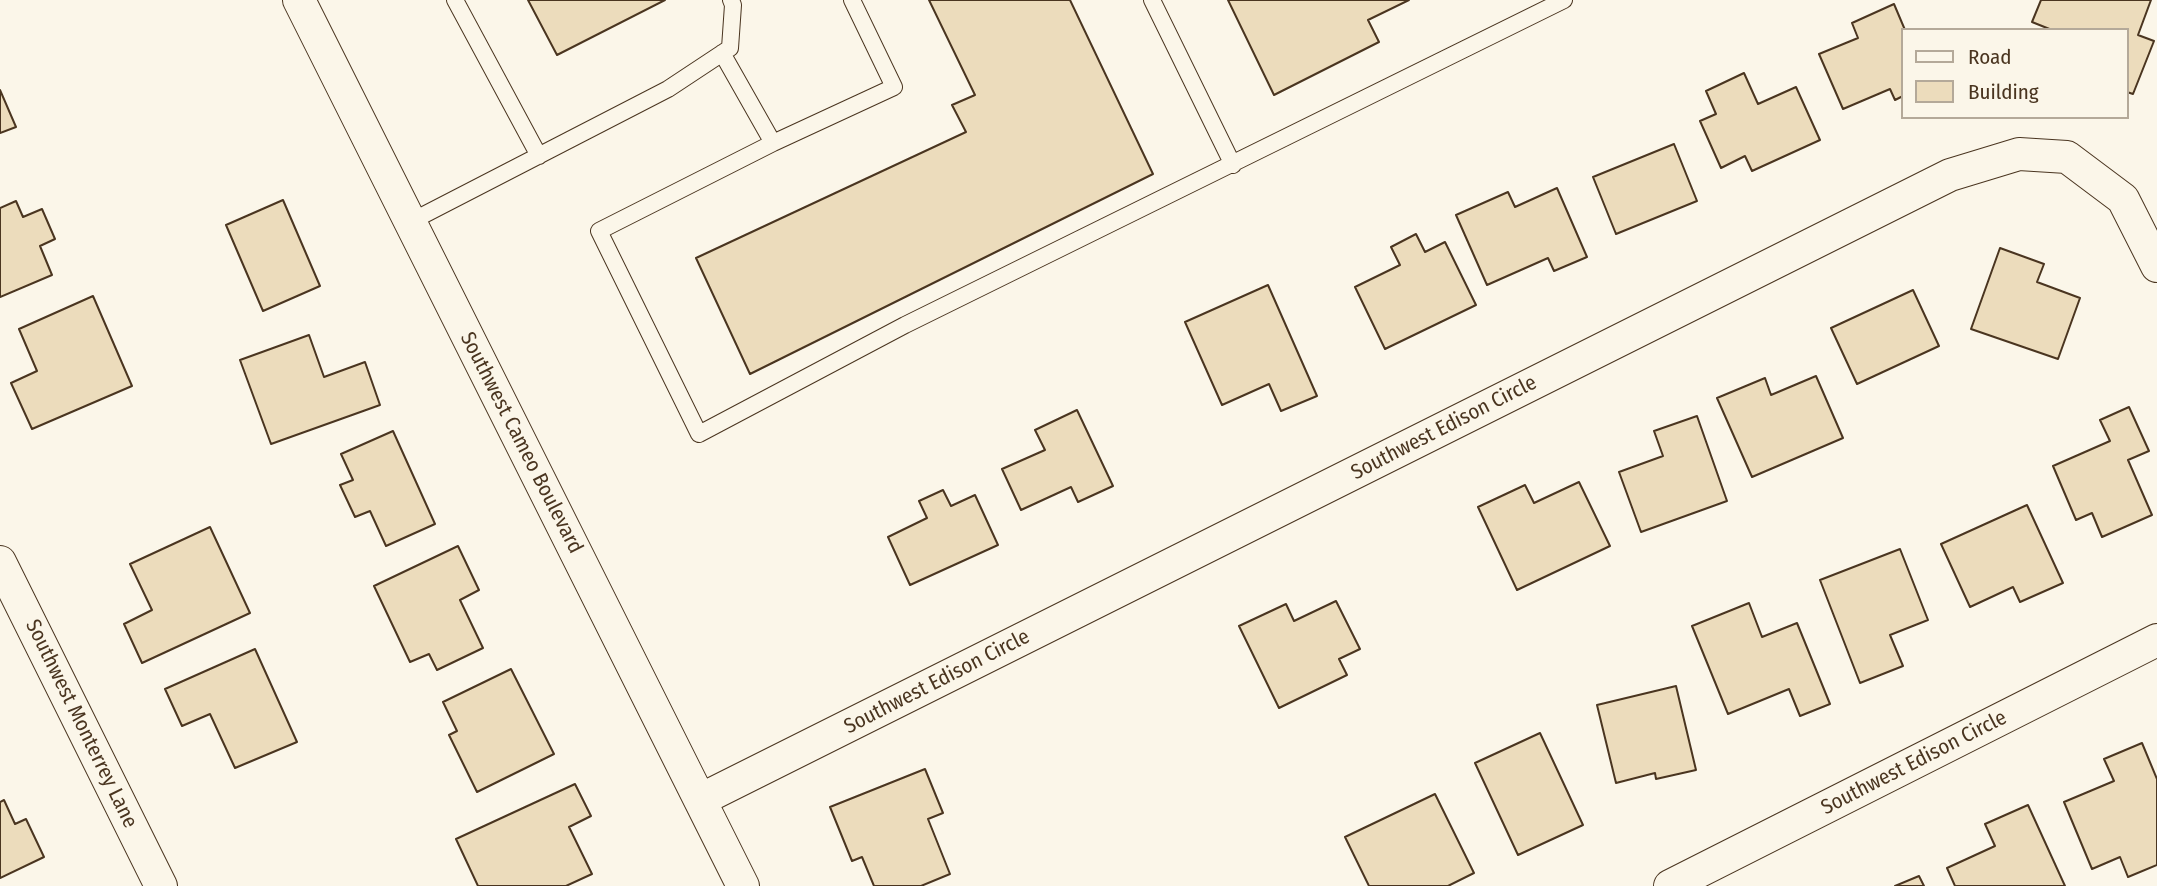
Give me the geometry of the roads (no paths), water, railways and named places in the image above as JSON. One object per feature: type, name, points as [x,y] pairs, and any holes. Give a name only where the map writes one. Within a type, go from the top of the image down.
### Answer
[{"type":"street","name":"Southwest Cameo Boulevard","points":[[299,0],[743,886]]},
{"type":"street","name":"Southwest Edison Circle","points":[[700,800],[1950,175],[2019,154],[2067,157],[2123,198],[2157,266]]},
{"type":"street","name":"Southwest Monterrey Lane","points":[[0,562],[161,886]]},
{"type":"street","name":"Southwest Edison Circle","points":[[1670,886],[2157,640]]},
{"type":"lane","points":[[455,0],[539,156]]},
{"type":"lane","points":[[410,222],[668,89],[730,48],[733,5],[731,0]]},
{"type":"lane","points":[[852,0],[894,87],[773,143],[599,231],[699,434],[905,325],[1564,0]]},
{"type":"lane","points":[[1152,0],[1233,165]]},
{"type":"lane","points":[[722,53],[773,143]]}]
